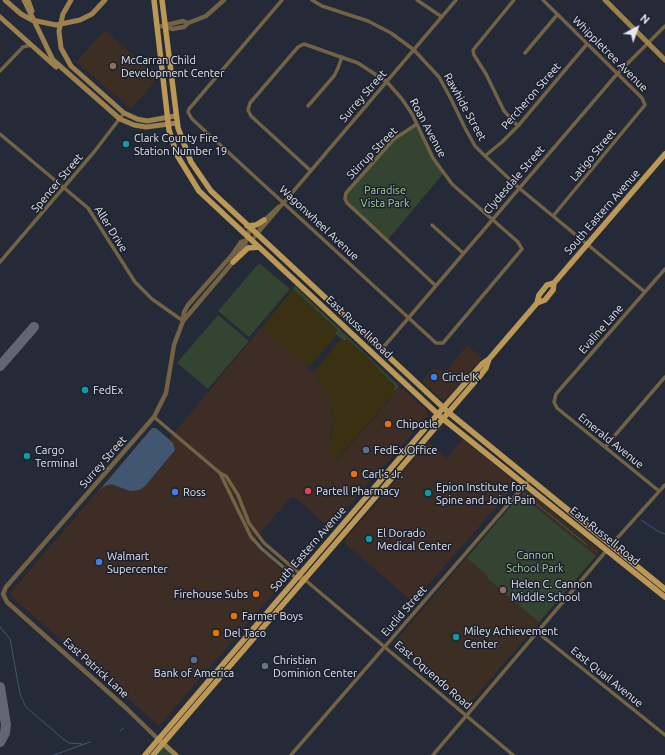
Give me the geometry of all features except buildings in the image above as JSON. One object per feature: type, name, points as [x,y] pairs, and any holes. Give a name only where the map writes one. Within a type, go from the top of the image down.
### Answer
[{"type":"main road","points":[[6,0],[26,17],[43,24],[56,25],[73,23],[92,14],[105,0]]},
{"type":"main road","points":[[24,0],[51,57],[120,119],[134,125],[146,127],[177,123]]},
{"type":"main road","points":[[28,0],[37,28]]},
{"type":"main road","points":[[71,0],[63,14],[59,31],[59,40],[65,56],[80,75],[124,113],[137,119],[147,120],[175,116]]},
{"type":"main road","name":"East Russell Road","points":[[154,0],[158,27],[166,118],[177,155],[192,182],[207,200],[440,416],[607,550],[664,592]]},
{"type":"main road","name":"East Russell Road","points":[[162,0],[175,116],[185,150],[200,176],[214,194],[249,227],[258,232],[350,323],[446,410],[644,572],[664,592]]},
{"type":"main road","points":[[605,0],[665,60]]},
{"type":"main road","points":[[0,17],[31,45],[72,77]]},
{"type":"main road","name":"South Eastern Avenue","points":[[145,755],[365,497],[486,368],[489,359],[537,303],[539,295],[547,285],[554,283],[665,154]]},
{"type":"main road","points":[[249,227],[264,220]]},
{"type":"main road","points":[[233,262],[248,248],[259,247]]},
{"type":"main road","points":[[346,328],[350,323]]},
{"type":"main road","name":"South Eastern Avenue","points":[[153,755],[371,501],[440,416]]},
{"type":"main road","points":[[514,474],[518,469]]},
{"type":"main road","points":[[365,497],[371,501]]},
{"type":"main road","points":[[607,550],[616,553],[638,570],[644,572]]},
{"type":"main road","name":"East Patrick Lane","points":[[158,739],[176,755]]},
{"type":"street","points":[[158,27],[184,21],[188,23],[206,16],[224,0]]},
{"type":"street","name":"Wagonwheel Avenue","points":[[282,0],[188,112],[192,119],[433,342],[440,344]]},
{"type":"street","name":"Rawhide Street","points":[[312,0],[322,6],[368,21],[391,33],[414,50],[438,77],[465,128],[476,146],[485,156],[519,188],[645,292]]},
{"type":"street","points":[[416,0],[442,17]]},
{"type":"street","name":"Surrey Street","points":[[4,597],[6,587],[154,417],[166,393],[174,345],[183,321],[184,312],[188,305],[224,265],[241,242],[258,232],[456,0]]},
{"type":"street","points":[[514,0],[473,50],[474,55],[486,74],[504,111],[518,126]]},
{"type":"street","name":"Whippletree Avenue","points":[[542,0],[642,98],[645,105]]},
{"type":"street","points":[[525,53],[557,15]]},
{"type":"street","name":"Clydesdale Street","points":[[380,350],[617,74],[665,26]]},
{"type":"street","name":"Roan Avenue","points":[[311,171],[251,116],[248,110],[250,103],[295,50],[302,44],[306,44],[342,57],[369,69],[387,82],[402,99],[416,124],[424,143],[439,168],[452,184],[522,247],[520,253],[440,344]]},
{"type":"street","name":"Percheron Street","points":[[485,156],[518,126],[587,44]]},
{"type":"street","points":[[0,71],[23,46],[31,45]]},
{"type":"street","points":[[308,106],[334,76],[342,57]]},
{"type":"street","name":"Latigo Street","points":[[553,216],[645,105]]},
{"type":"street","name":"Spencer Street","points":[[0,262],[64,187],[124,113]]},
{"type":"street","name":"Stirrup Street","points":[[416,124],[400,134],[389,144],[346,193],[345,199],[347,203],[436,286]]},
{"type":"street","name":"Aller Drive","points":[[0,134],[81,201],[94,216],[134,282],[152,299],[183,321]]},
{"type":"street","name":"Surrey Street","points":[[258,232],[264,220],[283,203]]},
{"type":"street","points":[[432,225],[463,253]]},
{"type":"street","name":"Surrey Street","points":[[183,321],[233,262],[248,239],[249,227]]},
{"type":"street","points":[[213,285],[213,280],[224,265]]},
{"type":"street","name":"Evaline Lane","points":[[554,402],[556,394],[665,269]]},
{"type":"street","points":[[604,447],[665,377]]},
{"type":"street","name":"Emerald Avenue","points":[[554,402],[557,408],[659,492]]},
{"type":"street","name":"East Oquendo Road","points":[[154,417],[220,474],[226,476],[236,491],[249,523],[257,536],[298,576]]},
{"type":"street","name":"East Oquendo Road","points":[[220,474],[251,537],[262,549],[304,580],[385,646],[513,755]]},
{"type":"street","name":"Euclid Street","points":[[291,755],[530,479]]},
{"type":"street","points":[[611,545],[665,485]]},
{"type":"street","points":[[433,755],[607,550]]},
{"type":"street","name":"East Patrick Lane","points":[[4,597],[158,739]]},
{"type":"street","name":"East Quail Avenue","points":[[537,632],[665,735]]},
{"type":"shaded area","name":"McCarran Child Development Center","points":[[105,30],[151,71],[155,78],[153,84],[131,109],[76,62]]},
{"type":"shaded area","points":[[261,328],[304,363],[303,364],[315,374],[326,391],[331,404],[333,418],[330,441],[337,461],[391,398],[399,386],[427,411],[428,416],[329,528],[295,497],[291,497],[252,543],[289,576],[159,726],[11,596],[11,592],[152,428],[156,428],[169,439]]},
{"type":"shaded area","points":[[467,345],[482,358],[444,401],[422,382],[433,369],[446,371]]},
{"type":"shaded area","points":[[463,439],[514,481],[510,485],[513,488],[413,602],[343,542],[428,442],[447,458]]},
{"type":"shaded area","name":"Helen C. Cannon Middle School","points":[[523,491],[528,491],[597,548],[599,553],[470,703],[463,704],[394,647],[393,644]]},
{"type":"green space","name":"Paradise Vista Park","points":[[417,126],[443,174],[387,241],[346,202],[345,196],[388,147],[403,133]]},
{"type":"green space","points":[[259,263],[290,289],[249,337],[218,311]]},
{"type":"green space","points":[[295,286],[399,386],[396,391],[393,389],[395,386],[366,356],[347,339],[344,341],[334,333],[337,330],[293,289]]},
{"type":"green space","points":[[218,315],[249,341],[208,389],[177,363]]},
{"type":"green space","name":"Cannon School Park","points":[[520,495],[596,556],[539,622],[488,579],[487,575],[467,558]]},
{"type":"green space","points":[[163,744],[176,755],[155,755]]},
{"type":"sand","points":[[293,289],[337,330],[335,333],[337,335],[309,367],[303,364],[304,363],[261,328]]},
{"type":"sand","points":[[341,339],[344,341],[347,339],[366,356],[395,386],[393,389],[396,391],[335,462],[333,461],[330,450],[333,418],[331,404],[326,391],[314,372]]},
{"type":"water","points":[[152,428],[156,428],[173,443],[175,450],[145,486],[139,490],[130,491],[111,484],[103,487],[98,492]]},
{"type":"waterway","points":[[523,493],[587,545]]},
{"type":"waterway","points":[[641,520],[659,532],[665,534]]},
{"type":"waterway","points":[[0,627],[10,639],[20,694],[26,707],[69,743],[82,744]]},
{"type":"waterway","points":[[120,731],[124,728]]},
{"type":"waterway","points":[[54,755],[90,742]]},
{"type":"taxiway","points":[[0,366],[34,327]]},
{"type":"taxiway","points":[[0,687],[6,725],[5,733],[0,742]]},
{"type":"place","name":"McCarran Child Development Center","points":[[113,66]]},
{"type":"place","name":"Clark County Fire Station Number 19","points":[[126,144]]},
{"type":"place","name":"Circle K","points":[[434,377]]},
{"type":"place","name":"FedEx","points":[[85,390]]},
{"type":"place","name":"Chipotle","points":[[388,424]]},
{"type":"place","name":"FedEx Office","points":[[366,450]]},
{"type":"place","name":"Cargo Terminal","points":[[27,456]]},
{"type":"place","name":"Carl's Jr.","points":[[354,474]]},
{"type":"place","name":"Partell Pharmacy","points":[[308,491]]},
{"type":"place","name":"Ross","points":[[175,492]]},
{"type":"place","name":"Epion Institute for Spine and Joint Pain","points":[[428,493]]},
{"type":"place","name":"El Dorado Medical Center","points":[[369,539]]},
{"type":"place","name":"Walmart Supercenter","points":[[99,562]]},
{"type":"place","name":"Helen C. Cannon Middle School","points":[[503,590]]},
{"type":"place","name":"Firehouse Subs","points":[[256,594]]},
{"type":"place","name":"Farmer Boys","points":[[234,616]]},
{"type":"place","name":"Del Taco","points":[[216,633]]},
{"type":"place","name":"Miley Achievement Center","points":[[456,637]]},
{"type":"place","name":"Bank of America","points":[[194,660]]},
{"type":"place","name":"Christian Dominion Center","points":[[265,666]]}]
